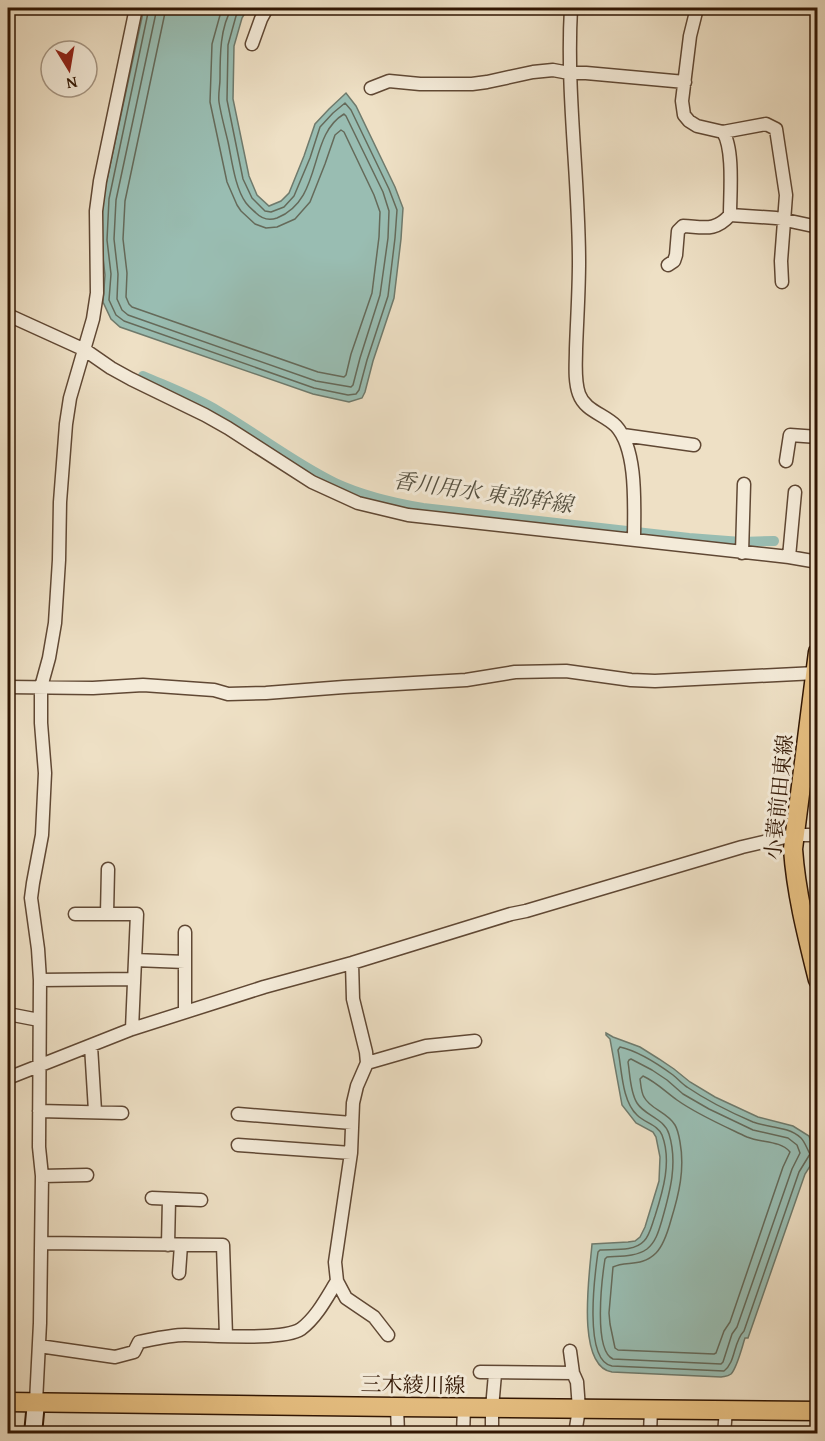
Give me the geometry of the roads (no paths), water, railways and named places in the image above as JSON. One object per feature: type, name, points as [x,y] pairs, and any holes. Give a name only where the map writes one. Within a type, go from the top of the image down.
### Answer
[{"type":"main road","name":"小蓑前田東線","points":[[818,652],[793,849],[794,872],[800,906],[818,980]]},
{"type":"main road","name":"三木綾川線","points":[[8,1402],[818,1411]]},
{"type":"street","points":[[33,1434],[39,1346],[42,1176],[39,1147],[38,1067],[40,980],[31,898],[42,835],[45,773],[41,687],[55,623],[66,424],[70,398],[93,319],[97,293],[96,211],[100,181],[136,8]]},
{"type":"street","points":[[252,44],[267,8]]},
{"type":"street","points":[[571,8],[569,73],[579,262],[576,371],[579,394],[587,407],[614,424],[623,435],[630,453],[634,496],[634,535]]},
{"type":"street","points":[[697,8],[690,36],[682,101],[684,115],[697,126],[723,132],[766,124],[776,129],[786,195],[781,261],[782,282]]},
{"type":"street","points":[[371,87],[389,81],[420,84],[472,84],[553,70],[685,82]]},
{"type":"street","points":[[668,265],[674,261],[678,231],[683,226],[708,228],[722,224],[730,215],[731,170],[726,137],[723,132]]},
{"type":"street","points":[[730,215],[776,218],[818,227]]},
{"type":"street","points":[[8,315],[85,350],[131,379],[228,428],[312,482],[358,503],[408,515],[742,546],[818,562]]},
{"type":"street","points":[[623,435],[694,445]]},
{"type":"street","points":[[786,461],[790,435],[818,436]]},
{"type":"street","points":[[742,546],[744,484]]},
{"type":"street","points":[[789,557],[795,492]]},
{"type":"street","points":[[8,687],[143,686],[214,690],[228,694],[466,680],[515,672],[566,671],[655,681],[816,673]]},
{"type":"street","points":[[8,1078],[132,1029],[264,987],[742,847],[794,835],[818,835]]},
{"type":"street","points":[[107,914],[108,868]]},
{"type":"street","points":[[75,914],[137,914],[132,1029]]},
{"type":"street","points":[[185,932],[185,1012]]},
{"type":"street","points":[[135,960],[185,962]]},
{"type":"street","points":[[352,963],[352,999],[367,1063],[357,1086],[353,1103],[351,1154],[335,1262],[337,1281],[346,1298],[375,1317],[388,1335]]},
{"type":"street","points":[[40,980],[134,979]]},
{"type":"street","points":[[8,1014],[39,1020]]},
{"type":"street","points":[[367,1063],[426,1046],[475,1041]]},
{"type":"street","points":[[91,1046],[95,1111]]},
{"type":"street","points":[[39,1111],[122,1113]]},
{"type":"street","points":[[238,1114],[352,1123]]},
{"type":"street","points":[[238,1145],[351,1154]]},
{"type":"street","points":[[42,1176],[87,1175]]},
{"type":"street","points":[[152,1198],[201,1200]]},
{"type":"street","points":[[168,1245],[169,1199]]},
{"type":"street","points":[[42,1243],[223,1245],[226,1336]]},
{"type":"street","points":[[179,1273],[181,1245]]},
{"type":"street","points":[[39,1346],[115,1357],[134,1352],[139,1342],[158,1338],[183,1335],[281,1335],[299,1330],[312,1319],[337,1281]]},
{"type":"street","points":[[570,1351],[573,1373],[578,1382],[579,1409],[575,1434]]},
{"type":"street","points":[[480,1372],[495,1374],[573,1373]]},
{"type":"street","points":[[492,1434],[495,1374]]},
{"type":"street","points":[[397,1407],[398,1434]]},
{"type":"street","points":[[463,1434],[464,1408]]},
{"type":"street","points":[[650,1434],[651,1409]]},
{"type":"street","points":[[724,1434],[726,1410]]},
{"type":"water","points":[[144,8],[248,8],[242,18],[234,46],[233,99],[249,176],[257,195],[269,206],[281,201],[289,193],[315,124],[346,93],[356,106],[403,208],[394,298],[362,398],[349,402],[313,394],[120,327],[111,319],[103,302],[105,275],[101,240],[103,198]]},
{"type":"water","points":[[606,1033],[640,1047],[715,1097],[758,1117],[793,1126],[809,1136],[817,1152],[817,1161],[812,1163],[805,1174],[748,1338],[745,1338],[735,1367],[728,1376],[612,1372],[600,1366],[593,1353],[587,1316],[592,1244],[635,1241],[640,1237],[659,1181],[660,1157],[653,1132],[636,1123],[622,1105],[610,1039]]},
{"type":"waterway","name":"香川用水 東部幹線","points":[[143,376],[209,406],[335,483],[378,498],[423,508],[689,538],[741,542],[774,541]]}]
